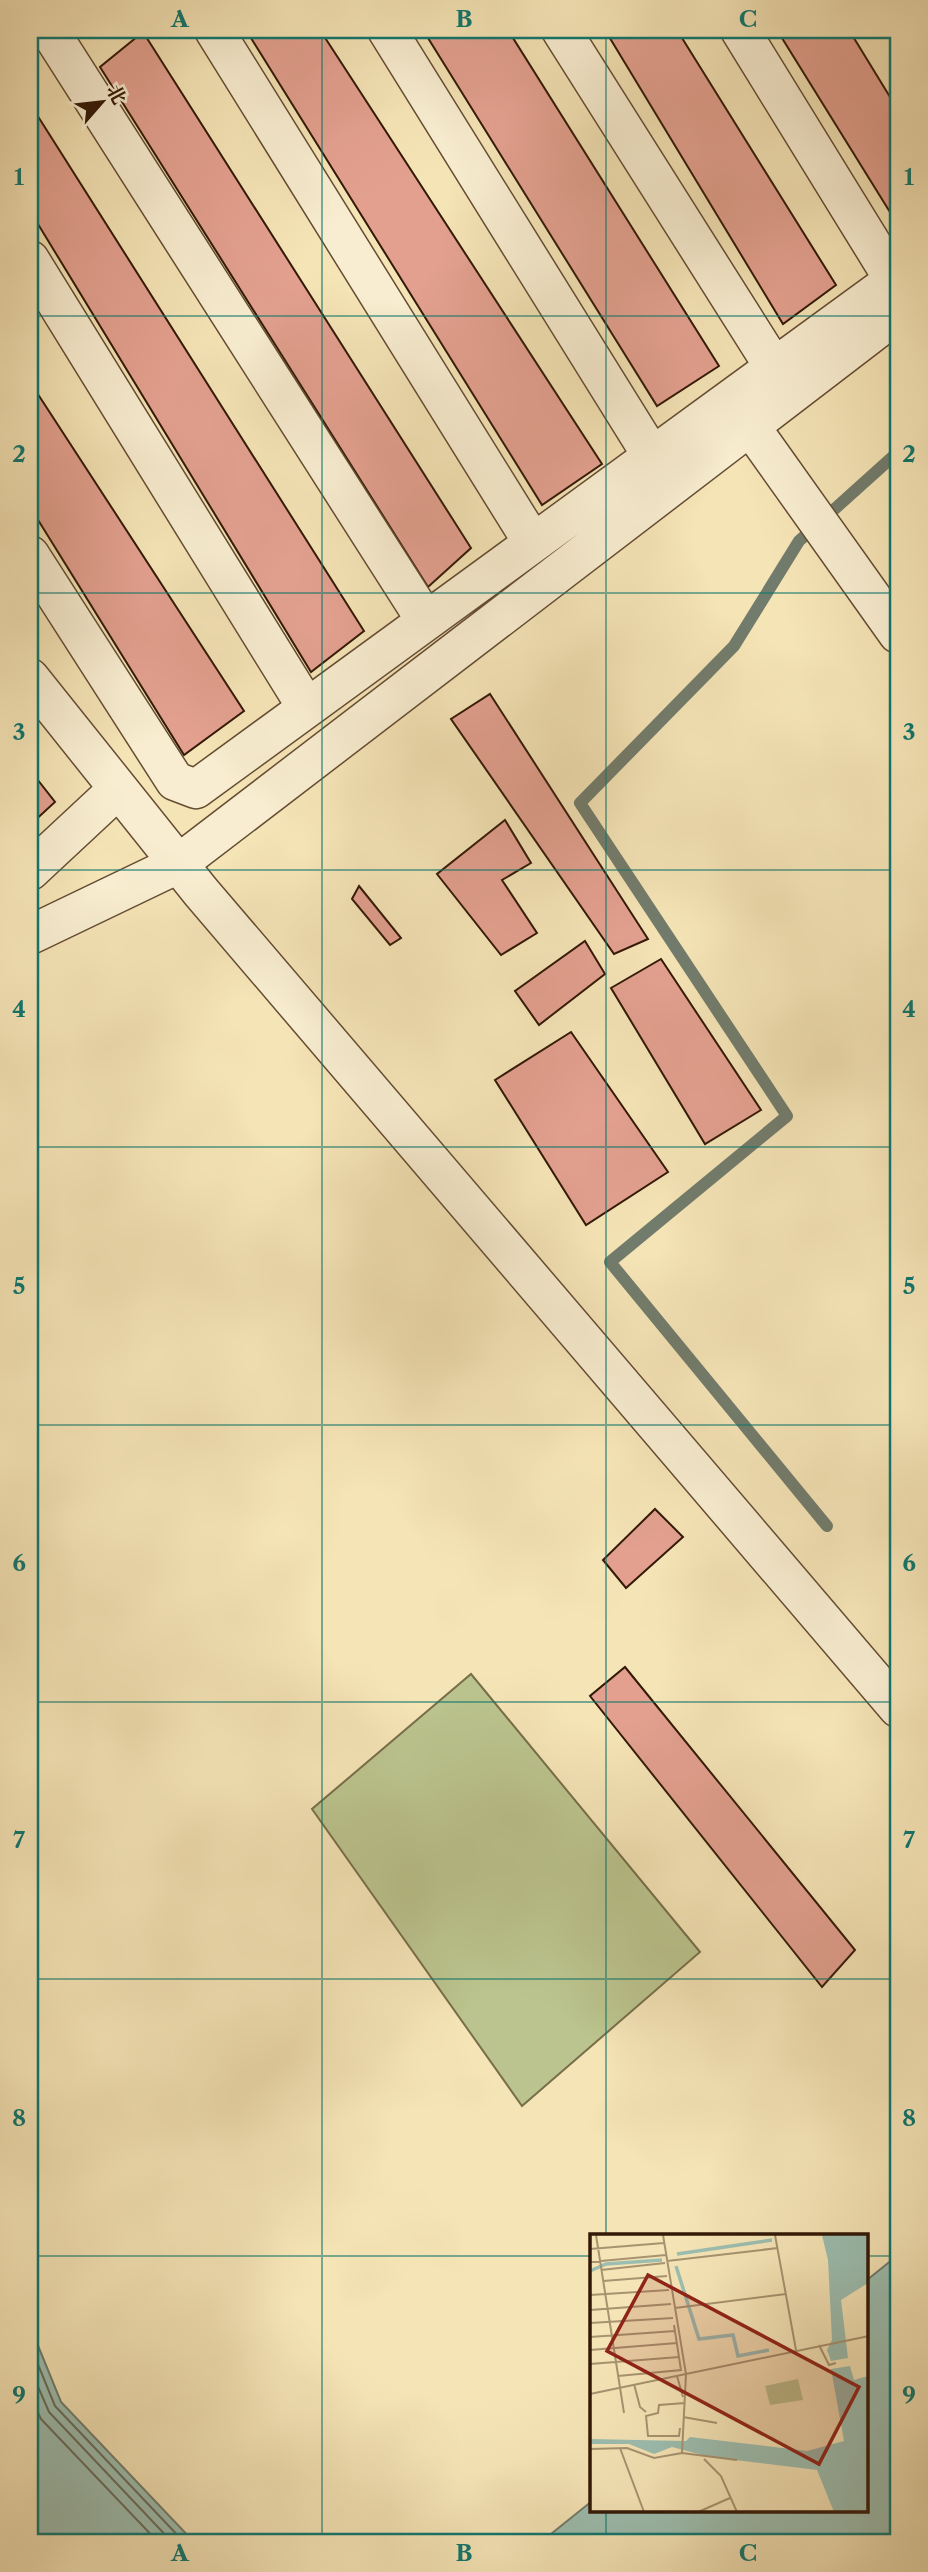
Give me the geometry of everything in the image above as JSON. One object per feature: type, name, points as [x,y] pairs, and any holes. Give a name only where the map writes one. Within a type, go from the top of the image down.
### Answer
[{"type":"street","points":[[214,30],[533,543]]},
{"type":"street","points":[[387,30],[652,456]]},
{"type":"street","points":[[561,30],[774,367]]},
{"type":"street","points":[[740,30],[897,290]]},
{"type":"street","points":[[52,41],[426,621]]},
{"type":"street","points":[[30,260],[307,708]]},
{"type":"street","points":[[30,555],[175,781],[196,789],[774,367],[897,290]]},
{"type":"street","points":[[30,935],[178,864],[750,426],[897,290]]},
{"type":"street","points":[[750,426],[898,634]]},
{"type":"street","points":[[30,678],[178,864],[898,1708]]},
{"type":"street","points":[[30,871],[118,789]]},
{"type":"green space","points":[[471,1674],[700,1952],[522,2106],[312,1809]]},
{"type":"water","points":[[898,2255],[898,2542],[541,2542],[590,2503],[590,2512],[869,2512],[869,2278]]},
{"type":"water","points":[[30,2326],[61,2402],[194,2542],[30,2542]]},
{"type":"building","points":[[246,30],[320,30],[602,464],[542,505]]},
{"type":"building","points":[[423,30],[508,30],[719,366],[657,406]]},
{"type":"building","points":[[605,30],[677,30],[836,285],[783,324]]},
{"type":"building","points":[[777,30],[849,30],[898,110],[898,225]]},
{"type":"building","points":[[143,32],[471,548],[428,587],[100,67]]},
{"type":"building","points":[[39,118],[364,631],[311,672],[30,211],[30,124]]},
{"type":"building","points":[[30,382],[244,711],[184,755],[30,507]]},
{"type":"building","points":[[490,694],[648,939],[614,954],[451,719]]},
{"type":"building","points":[[30,770],[55,802],[30,825]]},
{"type":"building","points":[[505,820],[531,863],[502,880],[537,933],[501,955],[437,874]]},
{"type":"building","points":[[359,886],[401,938],[390,945],[352,899]]},
{"type":"building","points":[[585,941],[605,974],[539,1025],[515,991]]},
{"type":"building","points":[[661,959],[761,1110],[705,1144],[611,988]]},
{"type":"building","points":[[571,1032],[668,1172],[586,1225],[495,1080]]},
{"type":"building","points":[[655,1509],[683,1537],[626,1588],[603,1560]]},
{"type":"building","points":[[625,1667],[855,1950],[822,1987],[590,1696]]},
{"type":"waterway","points":[[827,1526],[610,1262],[787,1116],[580,803],[734,646],[799,541],[898,452]]}]
